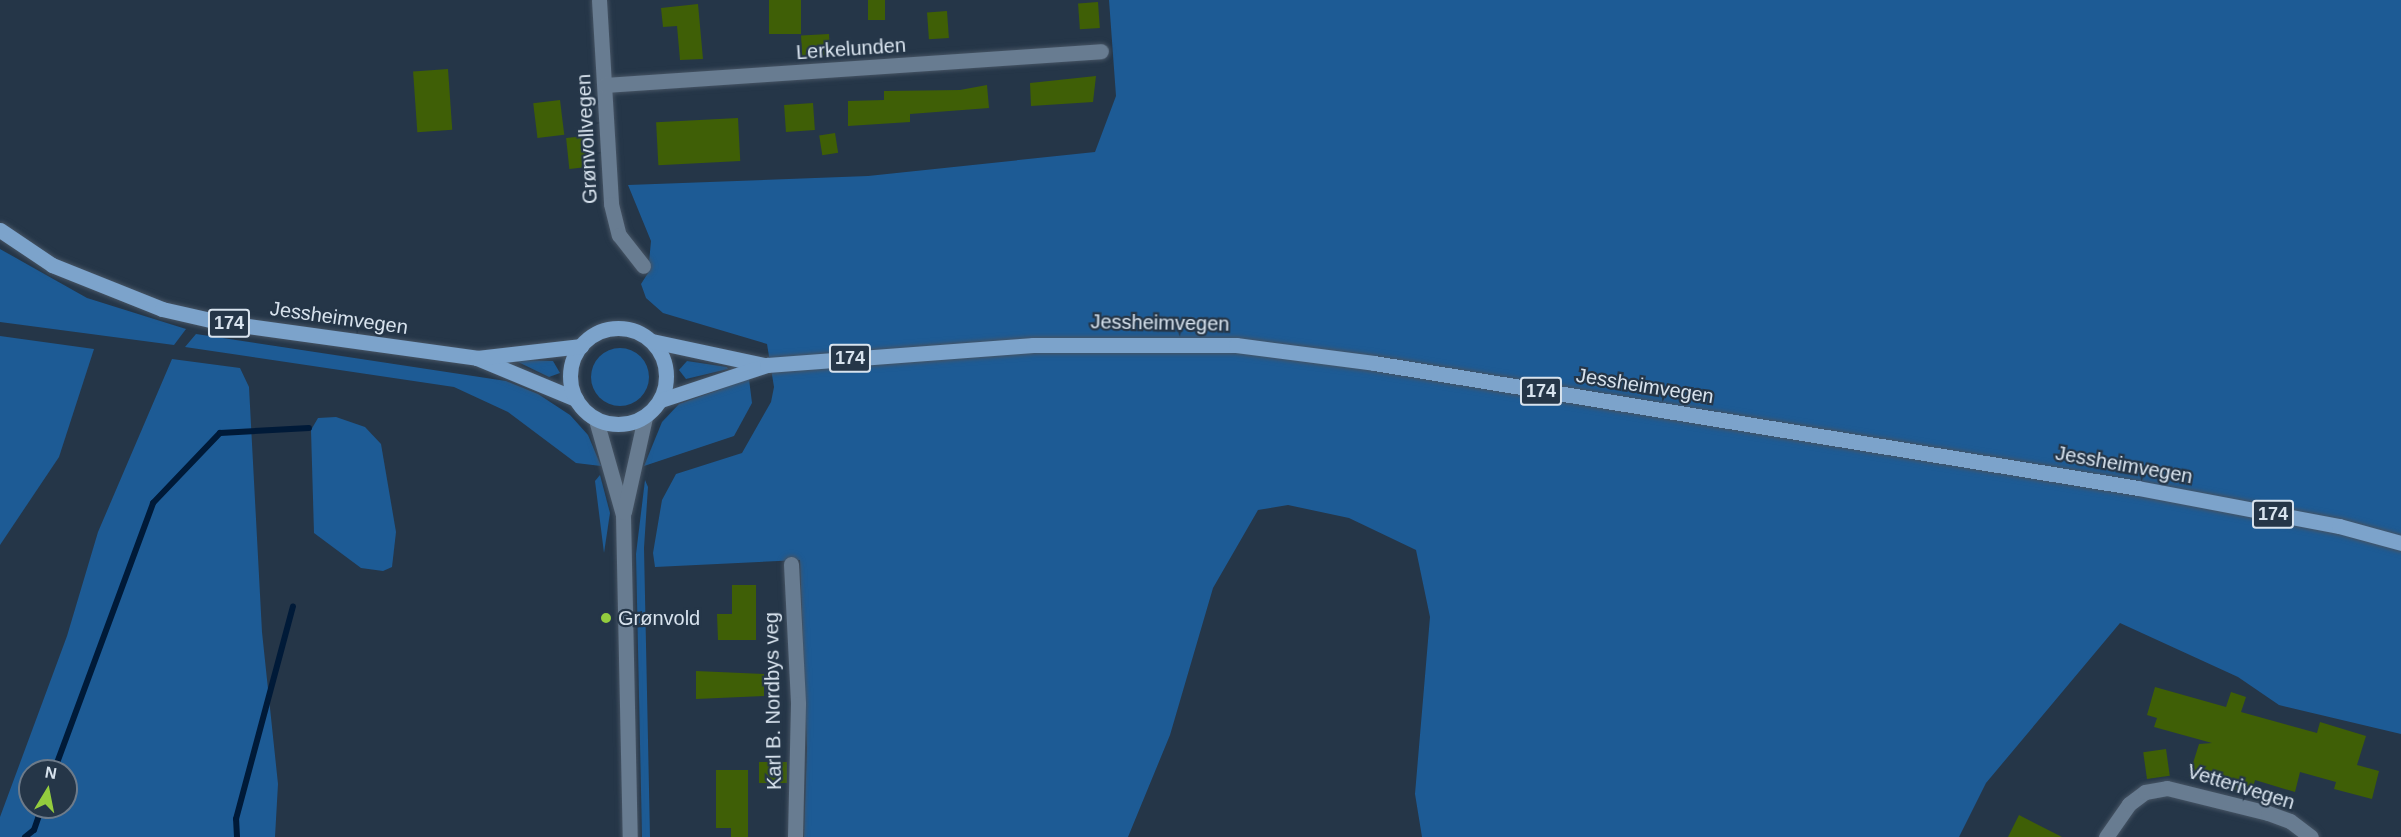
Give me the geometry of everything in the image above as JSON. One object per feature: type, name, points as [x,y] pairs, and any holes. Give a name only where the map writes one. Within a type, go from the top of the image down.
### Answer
[{"type":"main road","name":"Jessheimvegen","points":[[0,230],[52,265],[162,309],[219,322],[477,358],[576,399]]},
{"type":"main road","name":"174","points":[[580,346],[596,334],[615,328],[628,329],[652,341]]},
{"type":"main road","name":"Jessheimvegen","points":[[652,341],[767,365]]},
{"type":"main road","points":[[652,341],[667,369],[661,400]]},
{"type":"main road","name":"Jessheimvegen","points":[[661,400],[767,365],[1033,345],[1236,345],[1386,365],[2138,488],[2339,526],[2401,543]]},
{"type":"main road","name":"Jessheimvegen","points":[[477,358],[580,346]]},
{"type":"main road","points":[[576,399],[570,372],[580,346]]},
{"type":"main road","name":"174","points":[[576,399],[596,420]]},
{"type":"main road","name":"174","points":[[645,417],[661,400]]},
{"type":"main road","points":[[596,420],[621,425],[645,417]]},
{"type":"street","name":"Grønvollvegen","points":[[599,0],[615,225],[643,266]]},
{"type":"street","name":"Lerkelunden","points":[[605,85],[1101,51]]},
{"type":"street","points":[[630,837],[623,515],[645,417]]},
{"type":"street","points":[[596,420],[623,515]]},
{"type":"street","name":"Karl B. Nordbys veg","points":[[791,564],[798,704],[795,837]]},
{"type":"street","name":"Vetterivegen","points":[[2106,837],[2129,804],[2145,792],[2167,788],[2268,813],[2290,821],[2311,837]]},
{"type":"shaded area","points":[[1109,0],[2401,0],[2401,734],[2279,705],[2238,677],[2120,623],[1986,783],[1959,837],[1422,837],[1415,794],[1430,617],[1416,550],[1349,518],[1288,505],[1258,510],[1213,588],[1170,735],[1128,837],[804,837],[807,748],[800,560],[655,567],[653,553],[662,500],[676,474],[742,453],[771,402],[774,387],[767,344],[663,313],[646,298],[641,284],[648,273],[651,241],[628,185],[868,176],[1095,152],[1116,96]]},
{"type":"shaded area","points":[[0,249],[87,298],[186,329],[174,345],[0,322]]},
{"type":"shaded area","points":[[196,334],[506,381],[538,394],[570,415],[588,435],[601,466],[576,463],[508,412],[454,387],[185,347]]},
{"type":"shaded area","points":[[0,336],[94,349],[59,457],[0,545]]},
{"type":"shaded area","points":[[620,348],[631,350],[644,361],[649,377],[647,388],[636,401],[620,406],[609,404],[596,393],[591,377],[593,366],[604,353]]},
{"type":"shaded area","points":[[172,359],[240,368],[249,387],[262,632],[278,784],[275,837],[0,837],[0,817],[18,768],[18,819],[78,819],[78,759],[21,759],[67,636],[98,532]]},
{"type":"shaded area","points":[[514,360],[553,361],[560,373],[549,377]]},
{"type":"shaded area","points":[[687,361],[728,369],[686,379],[679,370]]},
{"type":"shaded area","points":[[749,379],[752,403],[734,436],[644,466],[662,422],[679,404]]},
{"type":"shaded area","points":[[336,417],[365,427],[381,444],[396,532],[392,567],[383,571],[361,568],[314,533],[311,430],[318,418]]},
{"type":"shaded area","points":[[600,475],[610,513],[604,553],[595,481]]},
{"type":"shaded area","points":[[645,480],[648,487],[644,548],[650,837],[642,837],[636,554]]},
{"type":"building","points":[[769,0],[801,0],[801,34],[769,34]]},
{"type":"building","points":[[868,0],[885,0],[885,20],[868,20]]},
{"type":"building","points":[[1098,2],[1100,28],[1080,29],[1078,3]]},
{"type":"building","points":[[698,4],[703,59],[680,60],[677,26],[663,27],[661,8]]},
{"type":"building","points":[[947,11],[949,38],[929,39],[927,12]]},
{"type":"building","points":[[829,34],[830,55],[802,56],[801,35]]},
{"type":"building","points":[[448,69],[452,130],[417,132],[413,71]]},
{"type":"building","points":[[1096,76],[1093,102],[1031,106],[1030,83]]},
{"type":"building","points":[[987,85],[989,108],[910,114],[910,122],[848,126],[848,101],[884,100],[884,91],[960,90]]},
{"type":"building","points":[[560,100],[564,135],[537,138],[533,103]]},
{"type":"building","points":[[813,103],[815,130],[786,132],[784,105]]},
{"type":"building","points":[[738,118],[740,161],[658,165],[656,122]]},
{"type":"building","points":[[835,133],[838,153],[822,155],[819,136]]},
{"type":"building","points":[[586,136],[589,167],[569,169],[566,138]]},
{"type":"building","points":[[732,585],[756,585],[756,640],[718,640],[717,614],[732,614]]},
{"type":"building","points":[[696,671],[764,674],[764,696],[696,699]]},
{"type":"building","points":[[2155,687],[2226,707],[2231,692],[2246,697],[2241,712],[2317,733],[2320,722],[2366,736],[2357,765],[2379,771],[2372,799],[2334,789],[2336,782],[2300,772],[2295,792],[2255,780],[2251,795],[2189,776],[2199,744],[2212,743],[2154,727],[2157,718],[2147,715]]},
{"type":"building","points":[[2166,749],[2170,776],[2147,779],[2143,752]]},
{"type":"building","points":[[759,762],[787,762],[787,783],[759,783]]},
{"type":"building","points":[[716,770],[748,770],[748,837],[731,837],[731,828],[716,828]]},
{"type":"building","points":[[2019,815],[2062,837],[2008,837]]},
{"type":"waterway","points":[[58,759],[153,503],[220,433],[309,428]]},
{"type":"waterway","points":[[237,837],[236,819],[293,606]]},
{"type":"waterway","points":[[25,837],[34,830],[38,819]]},
{"type":"place","name":"Grønvold","points":[[606,618]]}]
